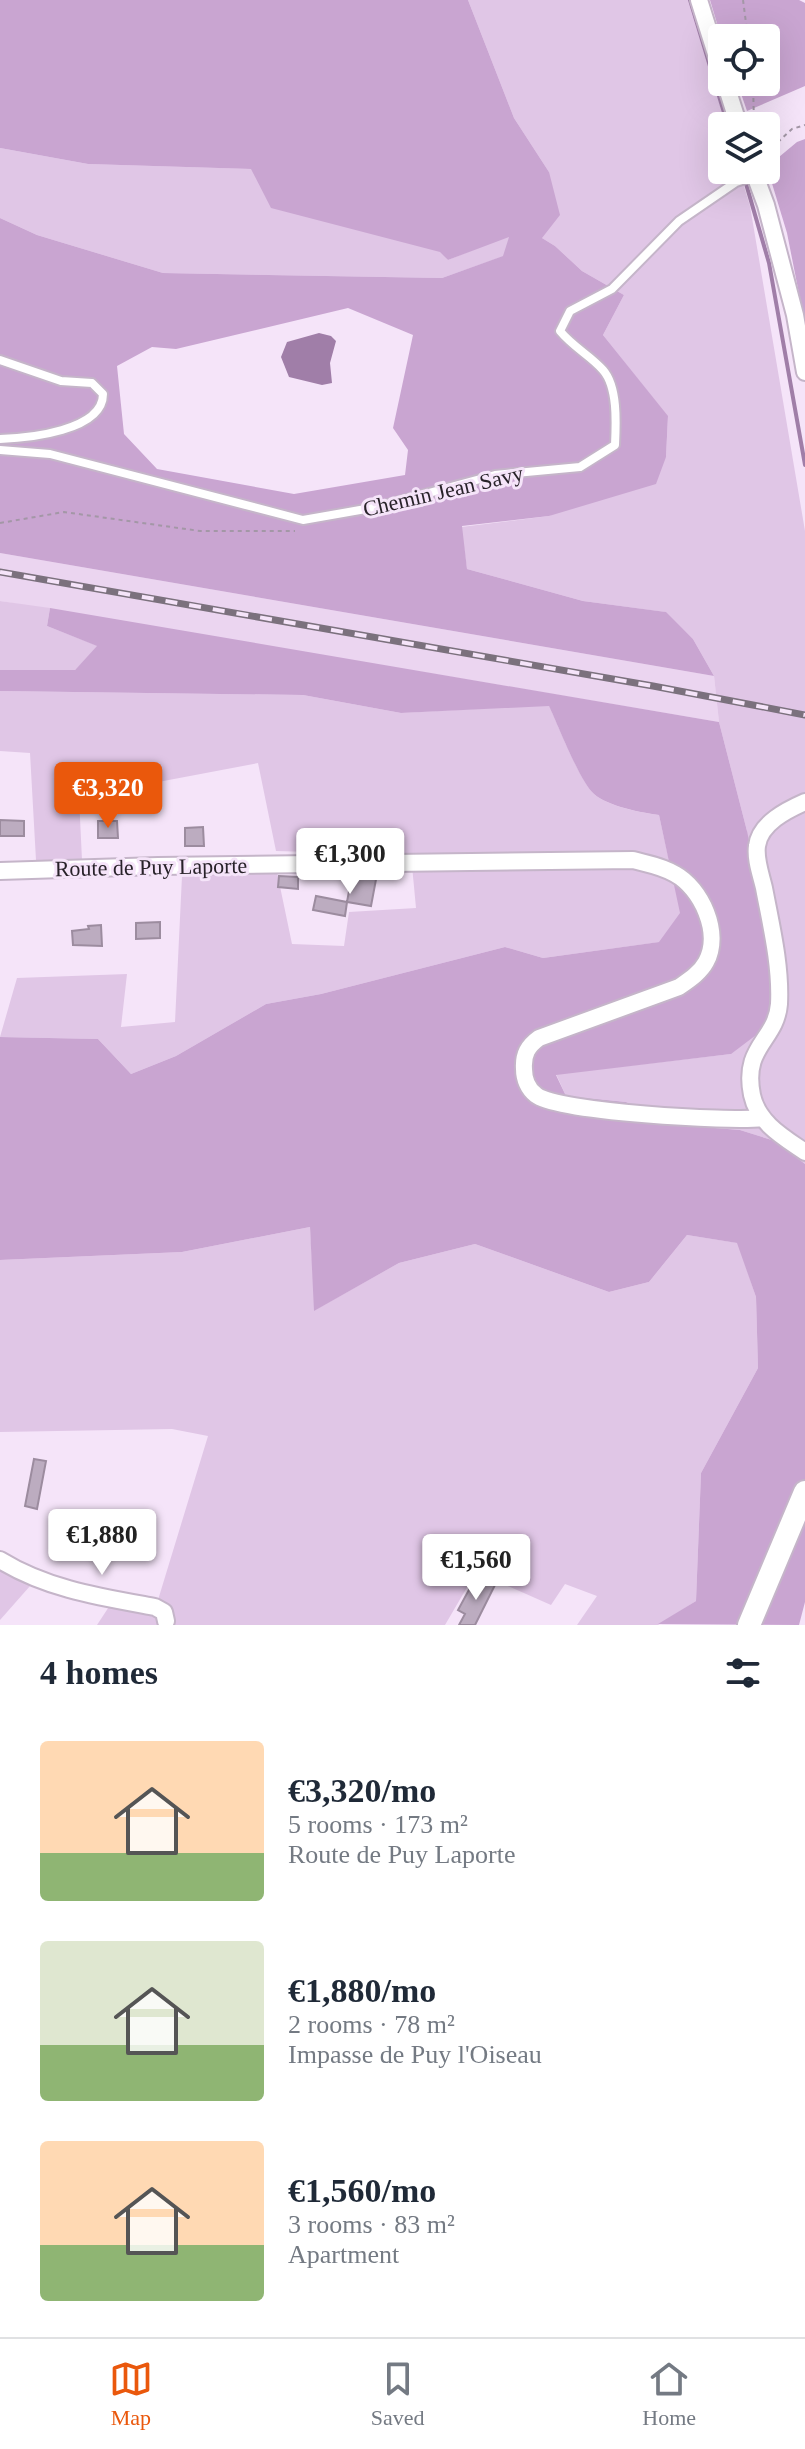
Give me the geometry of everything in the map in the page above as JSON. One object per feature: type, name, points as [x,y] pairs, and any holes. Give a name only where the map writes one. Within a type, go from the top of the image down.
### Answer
[{"type":"main road","points":[[749,1625],[805,1492]]},
{"type":"street","points":[[699,0],[708,29]]},
{"type":"street","points":[[758,184],[795,315],[805,372]]},
{"type":"street","points":[[805,802],[768,825],[757,845],[774,942],[779,1003],[770,1029],[754,1052],[750,1074],[753,1097],[762,1118],[805,1152]]},
{"type":"street","name":"Route de Puy Laporte","points":[[0,871],[633,860],[661,867],[678,875],[698,896],[711,934],[708,959],[679,987],[539,1038],[529,1046],[523,1060],[524,1079],[536,1095],[551,1103],[640,1114],[744,1121],[762,1118]]},
{"type":"street","points":[[0,1560],[24,1575],[78,1593],[155,1607],[164,1612],[166,1621]]},
{"type":"lane","name":"Chemin Jean Savy","points":[[0,450],[50,454],[303,520],[377,507],[495,475],[580,467],[615,445],[617,410],[605,372],[574,348],[560,331],[570,311],[612,289],[679,221],[733,184]]},
{"type":"lane","points":[[0,360],[61,381],[92,383],[103,394],[103,405],[96,414],[64,430],[0,439]]},
{"type":"path","points":[[743,0],[746,24]]},
{"type":"path","points":[[780,140],[792,129],[805,125]]},
{"type":"path","points":[[0,523],[64,512],[200,531],[294,532],[303,520]]},
{"type":"shaded area","points":[[0,0],[468,0],[514,118],[549,172],[560,215],[542,238],[582,271],[624,295],[603,335],[668,416],[666,457],[656,484],[549,516],[462,526],[467,569],[583,601],[666,612],[693,639],[714,676],[0,553],[0,218],[37,235],[163,273],[442,278],[503,256],[509,237],[448,260],[440,252],[271,208],[251,169],[88,164],[0,148]],"holes":[[[348,308],[413,335],[393,428],[408,450],[405,475],[294,494],[157,469],[124,434],[117,366],[152,347],[176,349]]]},
{"type":"shaded area","points":[[468,0],[689,0],[708,65],[708,96],[717,96],[722,112],[708,112],[708,184],[743,184],[750,206],[805,531],[805,1164],[775,1141],[740,1130],[666,1124],[626,1102],[566,1096],[556,1074],[731,1054],[747,831],[719,722],[714,676],[693,639],[665,612],[583,601],[467,569],[461,527],[549,516],[666,457],[668,417],[603,335],[624,295],[582,271],[542,238],[549,172],[514,118]]},
{"type":"shaded area","points":[[710,0],[799,0],[805,3],[805,86],[747,111],[742,96],[780,96],[780,24],[717,24]]},
{"type":"shaded area","points":[[805,139],[805,324],[787,233],[772,184],[780,184],[780,156]]},
{"type":"shaded area","points":[[0,148],[88,164],[252,169],[441,252],[448,260],[510,235],[504,256],[442,278],[163,273],[37,235],[0,218]]},
{"type":"shaded area","points":[[319,333],[336,341],[330,363],[332,383],[322,385],[289,377],[281,357],[287,342]]},
{"type":"shaded area","points":[[0,553],[714,676],[719,722],[0,601]]},
{"type":"shaded area","points":[[0,601],[50,608],[47,626],[98,646],[75,670],[0,670]]},
{"type":"shaded area","points":[[50,608],[719,722],[747,831],[770,944],[772,1007],[764,1029],[731,1054],[556,1075],[566,1096],[626,1102],[666,1124],[740,1130],[775,1141],[805,1164],[805,1602],[799,1625],[658,1624],[696,1601],[701,1473],[758,1368],[756,1297],[737,1243],[687,1235],[649,1282],[609,1292],[475,1244],[399,1263],[314,1311],[310,1227],[182,1252],[0,1260],[0,1037],[98,1039],[131,1074],[176,1056],[266,1004],[321,994],[505,947],[543,958],[659,942],[680,913],[659,815],[616,805],[594,794],[576,766],[549,706],[401,713],[303,695],[0,691],[0,670],[75,670],[97,646],[47,626]]},
{"type":"shaded area","points":[[0,691],[303,695],[401,713],[549,705],[576,765],[594,794],[634,811],[659,815],[681,914],[660,942],[543,958],[505,947],[321,994],[266,1004],[176,1056],[131,1074],[98,1039],[0,1037],[17,978],[127,974],[121,1027],[175,1022],[182,876],[277,872],[292,944],[344,946],[349,912],[416,908],[411,855],[276,851],[258,763],[79,797],[82,860],[36,860],[30,753],[0,751]]},
{"type":"shaded area","points":[[310,1227],[315,1310],[399,1263],[475,1244],[609,1292],[649,1282],[687,1235],[738,1243],[756,1297],[758,1368],[701,1473],[696,1601],[658,1625],[577,1625],[597,1596],[565,1584],[551,1605],[476,1572],[445,1625],[97,1625],[118,1593],[158,1600],[208,1436],[172,1429],[0,1432],[0,1260],[182,1252]]},
{"type":"shaded area","points":[[0,1568],[30,1586],[0,1620]]},
{"type":"building","points":[[0,820],[24,821],[24,836],[0,836]]},
{"type":"building","points":[[98,821],[117,821],[118,838],[98,838]]},
{"type":"building","points":[[203,827],[204,846],[185,846],[185,828]]},
{"type":"building","points":[[377,874],[371,906],[347,902],[352,875]]},
{"type":"building","points":[[279,876],[298,877],[298,889],[278,887]]},
{"type":"building","points":[[316,896],[347,902],[345,916],[313,910]]},
{"type":"building","points":[[160,922],[160,938],[136,939],[136,923]]},
{"type":"building","points":[[101,925],[102,946],[73,945],[72,931]]},
{"type":"building","points":[[34,1459],[46,1461],[37,1509],[25,1506]]},
{"type":"building","points":[[480,1577],[495,1585],[475,1625],[459,1625],[465,1614],[458,1610]]},
{"type":"waterway","points":[[690,0],[724,112]]},
{"type":"waterway","points":[[746,184],[769,263],[805,465]]},
{"type":"railway","points":[[0,572],[805,715]]}]
